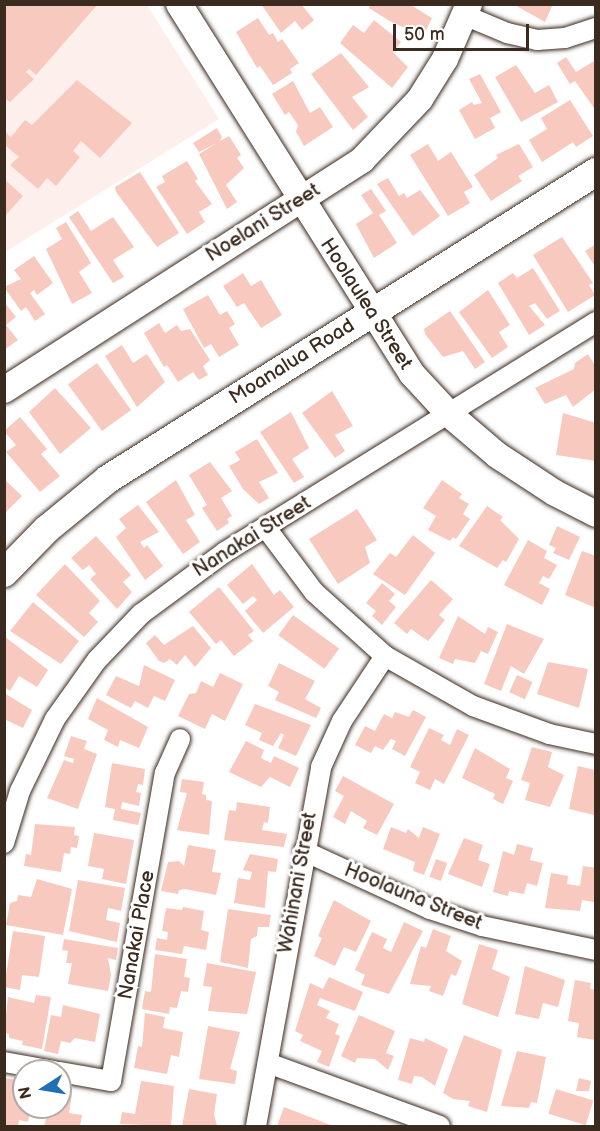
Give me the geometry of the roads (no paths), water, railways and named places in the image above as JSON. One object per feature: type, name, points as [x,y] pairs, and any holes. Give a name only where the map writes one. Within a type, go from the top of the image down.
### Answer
[{"type":"main road","name":"Moanalua Road","points":[[4,573],[47,528],[108,479],[596,172]]},
{"type":"street","name":"Hoolaulea Street","points":[[188,8],[299,200],[370,313],[412,374],[449,414],[528,477],[596,514]]},
{"type":"street","name":"Noelani Street","points":[[4,390],[362,160],[398,127],[432,81],[467,10]]},
{"type":"street","points":[[467,10],[507,33],[537,40],[565,38],[596,28]]},
{"type":"street","name":"Nanakai Street","points":[[4,843],[37,752],[60,711],[97,660],[161,597],[266,528],[596,322]]},
{"type":"street","points":[[266,528],[315,592],[385,656],[473,706],[549,734],[596,744]]},
{"type":"street","name":"Wahinani Street","points":[[256,1126],[313,795],[330,744],[385,656]]},
{"type":"street","name":"Nanakai Place","points":[[72,1074],[111,1082],[165,773],[180,739]]},
{"type":"street","name":"Hoolauna Street","points":[[304,851],[451,916],[518,936],[596,951]]},
{"type":"street","points":[[268,1063],[440,1126]]}]
